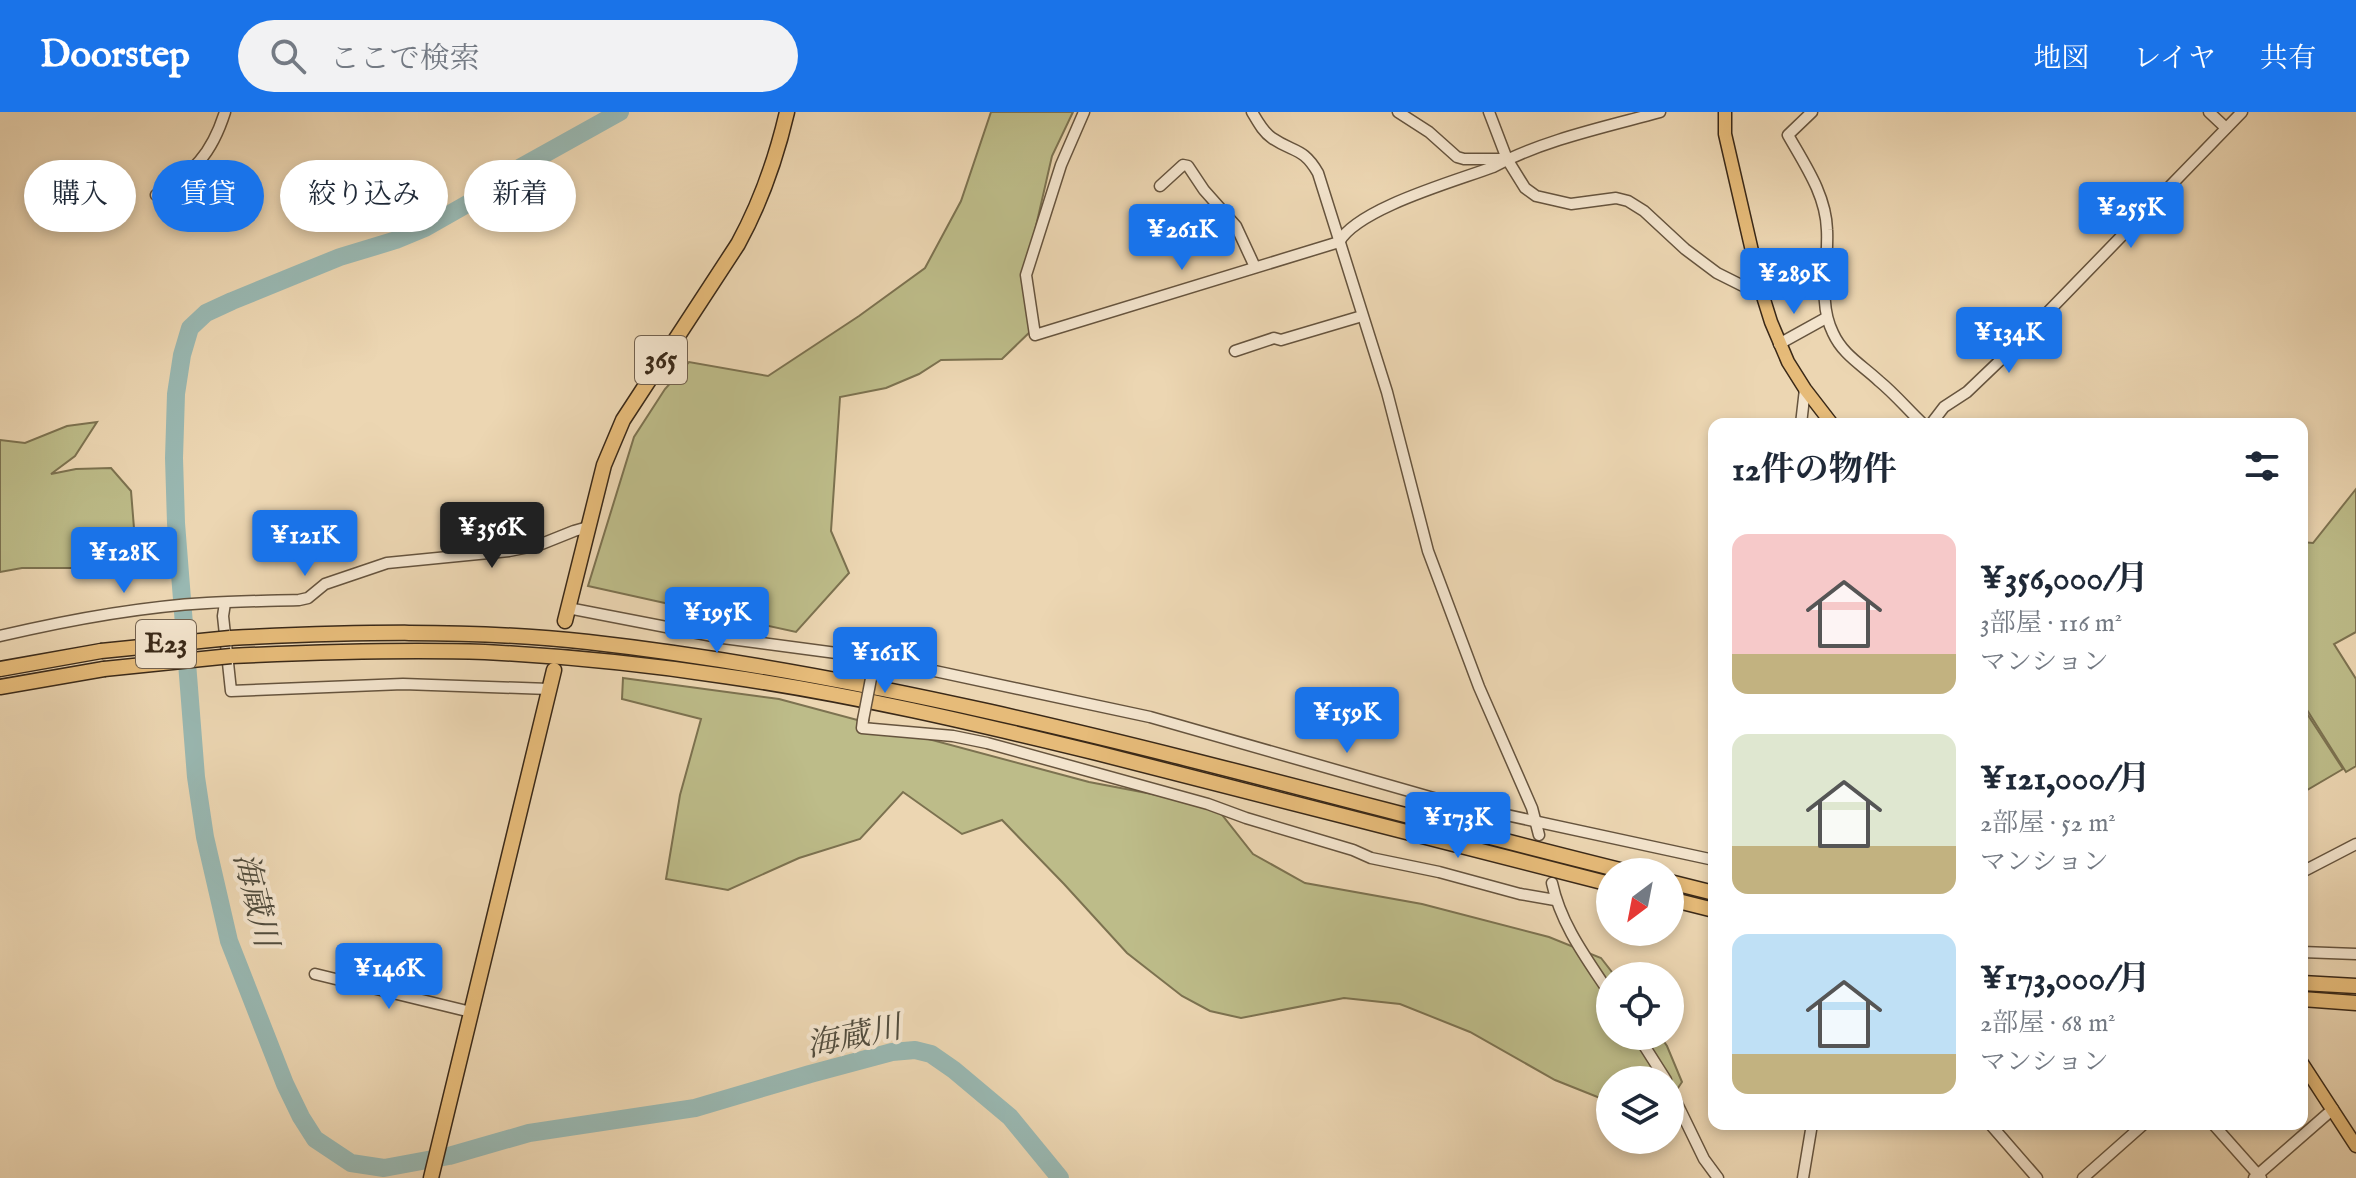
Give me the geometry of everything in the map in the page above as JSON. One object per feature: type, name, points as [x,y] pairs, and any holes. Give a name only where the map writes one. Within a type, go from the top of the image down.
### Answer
[{"type":"highway","name":"365","points":[[566,614],[612,441],[752,218],[770,176],[787,112]]},
{"type":"highway","name":"E23","points":[[0,669],[101,651],[230,638],[402,633],[492,635],[601,644],[841,679],[986,709],[1596,864]]},
{"type":"highway","name":"E23","points":[[0,687],[104,669],[231,656],[402,651],[487,652],[724,676],[997,729],[1596,880]]},
{"type":"highway","points":[[431,1178],[554,670]]},
{"type":"highway","points":[[1684,886],[1708,892]]},
{"type":"highway","points":[[1684,902],[1708,908]]},
{"type":"highway","points":[[2308,983],[2356,986]]},
{"type":"highway","points":[[2308,999],[2356,1003]]},
{"type":"main road","points":[[1725,112],[1725,134],[1761,290],[1779,344],[1805,389],[1827,418]]},
{"type":"main road","points":[[2308,1072],[2356,1146]]},
{"type":"street","points":[[201,160],[215,138],[225,112]]},
{"type":"street","points":[[1084,112],[1061,165],[1026,275],[1035,335],[1339,242],[1343,234],[1375,212],[1507,159],[1660,112]]},
{"type":"street","points":[[1252,112],[1263,130],[1310,159],[1318,173],[1387,392],[1428,551],[1479,687],[1516,769],[1539,835]]},
{"type":"street","points":[[1398,112],[1429,132],[1457,157],[1507,159]]},
{"type":"street","points":[[1489,112],[1507,159],[1525,188],[1536,196],[1571,204],[1616,198],[1628,201],[1717,273],[1749,289],[1761,290]]},
{"type":"street","points":[[1812,112],[1788,135],[1825,209],[1826,318],[1847,354],[1878,379],[1917,418]]},
{"type":"street","points":[[2209,112],[2226,128]]},
{"type":"street","points":[[1936,418],[1944,407],[1967,392],[2013,348],[2242,112]]},
{"type":"street","points":[[1160,186],[1183,165],[1188,166],[1204,190],[1236,226],[1255,267]]},
{"type":"street","points":[[1235,351],[1362,316]]},
{"type":"street","points":[[1779,344],[1826,318]]},
{"type":"street","points":[[1802,418],[1805,389]]},
{"type":"street","points":[[0,636],[58,622],[148,608],[299,600],[308,598],[325,584],[387,563],[509,551],[539,545],[588,527]]},
{"type":"street","points":[[225,603],[223,616],[231,691],[403,684],[549,689]]},
{"type":"street","points":[[566,614],[874,660],[1150,717],[1451,803],[1708,859]]},
{"type":"street","points":[[874,660],[862,728],[953,736],[987,743],[1208,804],[1371,858],[1555,900]]},
{"type":"street","points":[[2308,869],[2356,844]]},
{"type":"street","points":[[1552,883],[1555,900],[1579,948],[1596,973]]},
{"type":"street","points":[[2308,952],[2356,954]]},
{"type":"street","points":[[315,974],[471,1012]]},
{"type":"street","points":[[2218,1130],[2258,1177],[2333,1109]]},
{"type":"street","points":[[1684,1118],[1704,1159],[1718,1178]]},
{"type":"street","points":[[1803,1178],[1811,1130]]},
{"type":"street","points":[[1995,1130],[2037,1178]]},
{"type":"street","points":[[2083,1178],[2137,1130]]},
{"type":"shaded area","points":[[991,112],[1073,112],[1052,156],[1028,261],[1035,327],[1002,359],[941,360],[919,374],[886,388],[840,397],[831,531],[849,573],[796,632],[588,586],[634,437],[665,389],[689,362],[768,376],[925,268],[961,201]]},
{"type":"shaded area","points":[[97,422],[75,456],[51,474],[76,469],[111,468],[131,491],[136,553],[115,568],[22,568],[0,572],[0,440],[25,443],[67,426]]},
{"type":"shaded area","points":[[2356,489],[2356,632],[2334,644],[2356,679],[2356,766],[2346,772],[2308,712],[2308,543],[2313,543]]},
{"type":"shaded area","points":[[623,678],[779,699],[1089,782],[1215,806],[1253,854],[1305,883],[1422,904],[1549,937],[1601,958],[1604,962],[1596,962],[1596,1050],[1669,1050],[1675,1066],[1596,1066],[1596,1096],[1555,1080],[1470,1032],[1400,1004],[1344,998],[1241,1018],[1210,1011],[1182,996],[1127,953],[1002,820],[962,834],[903,792],[860,839],[799,858],[728,890],[666,879],[680,795],[701,719],[622,699]]},
{"type":"shaded area","points":[[2308,715],[2343,769],[2308,789]]},
{"type":"waterway","name":"海蔵川","points":[[620,112],[498,180],[469,203],[425,228],[340,257],[232,301],[206,313],[190,328],[176,394],[174,458],[176,523],[196,777],[205,837],[229,941],[285,1084],[315,1139],[351,1163],[384,1168],[449,1156],[529,1133],[695,1108],[892,1052],[915,1050],[931,1054],[954,1070],[1010,1117],[1060,1178]]}]
